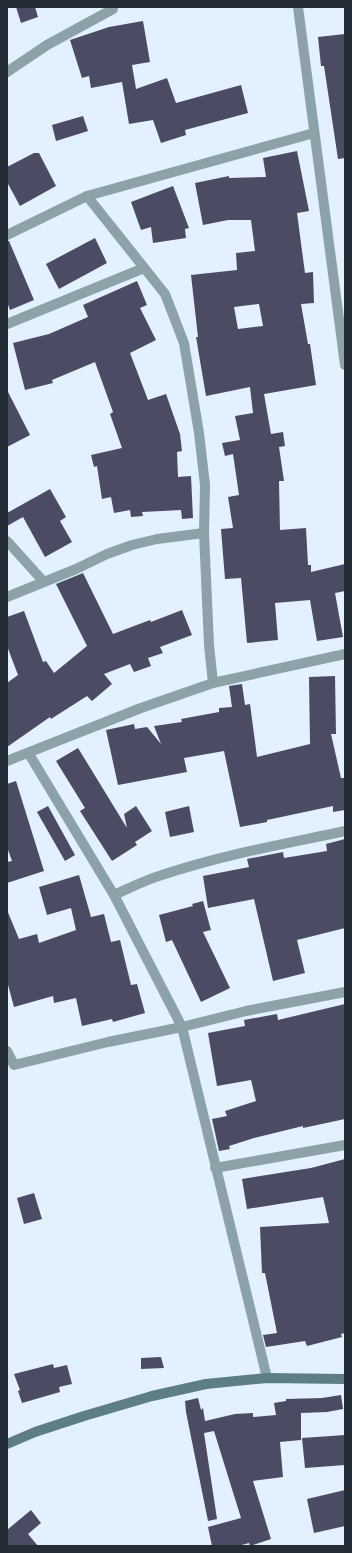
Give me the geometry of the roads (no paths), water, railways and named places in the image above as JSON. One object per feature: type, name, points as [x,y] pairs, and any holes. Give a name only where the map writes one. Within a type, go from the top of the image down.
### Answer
[{"type":"main road","points":[[7,1444],[35,1432],[152,1396],[206,1384],[267,1378],[345,1379]]},
{"type":"street","points":[[298,7],[345,365]]},
{"type":"street","points":[[7,72],[47,45],[113,9]]},
{"type":"street","points":[[7,235],[87,196],[314,133]]},
{"type":"street","points":[[87,196],[165,294],[184,343],[199,433],[205,485],[204,532],[209,645],[213,683]]},
{"type":"street","points":[[7,324],[144,268]]},
{"type":"street","points":[[7,597],[43,581],[76,569],[107,554],[132,545],[157,539],[204,532]]},
{"type":"street","points":[[7,541],[43,581]]},
{"type":"street","points":[[7,761],[29,754],[141,708],[213,683],[345,654]]},
{"type":"street","points":[[29,754],[114,895],[182,1027],[267,1378]]},
{"type":"street","points":[[114,895],[161,875],[256,850],[345,831]]},
{"type":"street","points":[[7,1051],[14,1065],[246,1011],[345,992]]},
{"type":"street","points":[[215,1168],[345,1145]]}]
